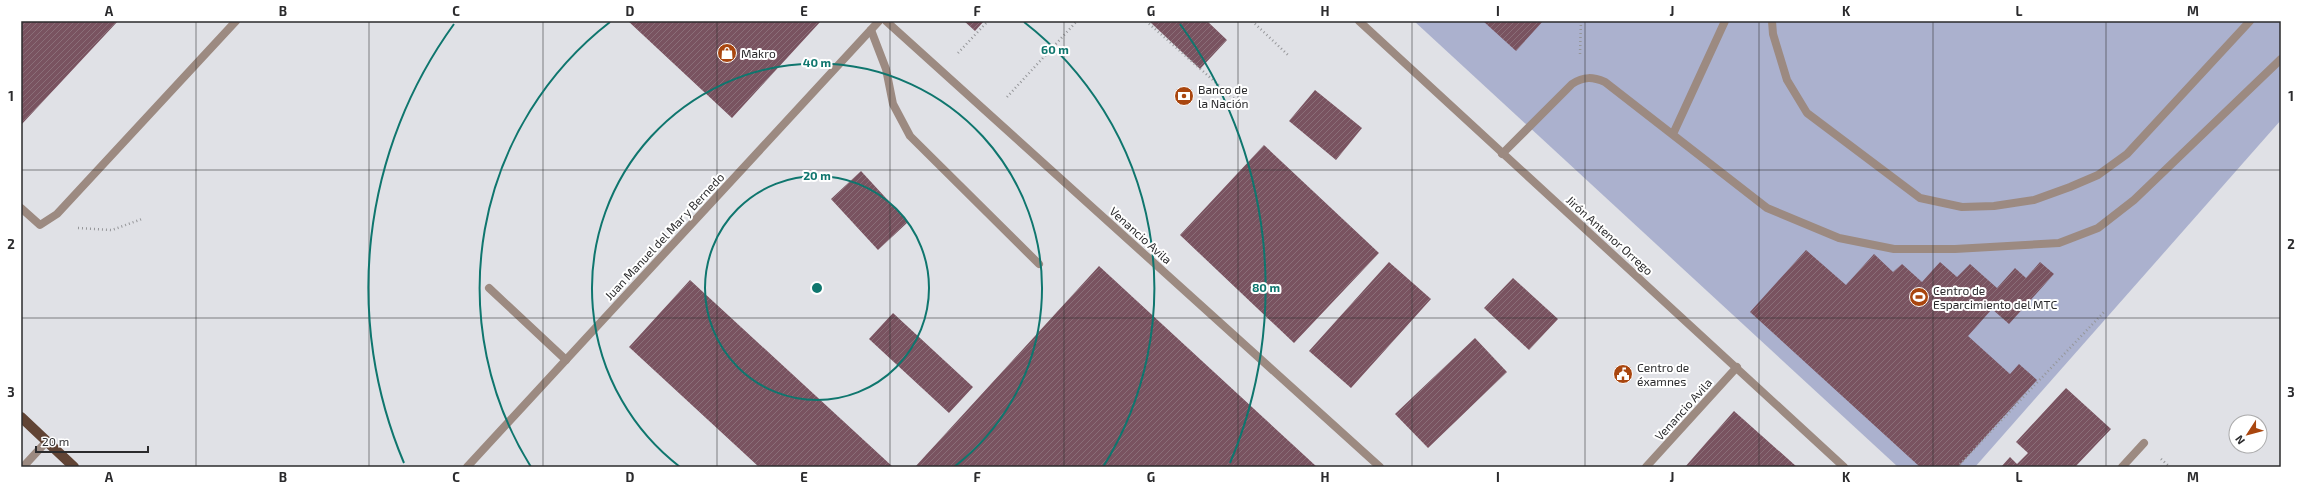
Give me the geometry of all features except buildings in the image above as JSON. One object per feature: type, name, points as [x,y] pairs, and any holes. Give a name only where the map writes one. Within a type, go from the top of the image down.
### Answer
[{"type":"main road","points":[[21,417],[74,467]]},
{"type":"street","points":[[21,208],[40,225],[57,214],[236,21]]},
{"type":"street","name":"Juan Manuel del Mar y Bernedo","points":[[467,467],[879,21]]},
{"type":"street","name":"Venancio Avila","points":[[886,21],[1380,467]]},
{"type":"street","name":"Jirón Antenor Orrego","points":[[1359,21],[1844,467]]},
{"type":"street","points":[[1673,134],[1725,21]]},
{"type":"street","points":[[1772,21],[1773,34],[1787,80],[1807,113],[1920,198],[1962,207],[1994,206],[2034,200],[2070,188],[2098,175],[2127,154],[2250,21]]},
{"type":"street","points":[[871,30],[886,69],[894,104],[910,136],[1039,264]]},
{"type":"street","points":[[1502,154],[1580,78],[1596,78],[1605,82],[1767,208],[1839,238],[1894,249],[1955,249],[2058,243],[2098,228],[2134,200],[2281,59]]},
{"type":"street","points":[[489,288],[566,360]]},
{"type":"street","name":"Venancio Avila","points":[[1646,467],[1737,367]]},
{"type":"street","points":[[23,467],[47,441]]},
{"type":"street","points":[[2122,467],[2144,443]]},
{"type":"path","points":[[941,70],[988,21]]},
{"type":"path","points":[[991,115],[1077,21]]},
{"type":"path","points":[[1146,21],[1239,103]]},
{"type":"path","points":[[1252,21],[1288,55]]},
{"type":"path","points":[[1580,78],[1581,21]]},
{"type":"path","points":[[40,225],[112,230],[142,219]]},
{"type":"path","points":[[1957,467],[2105,311]]},
{"type":"shaded area","name":"Centro de Esparcimiento del MTC","points":[[1414,21],[2281,21],[2281,120],[1975,467],[1898,467]]},
{"type":"place","name":"Makro","points":[[727,53]]},
{"type":"place","name":"Banco de la Nación","points":[[1184,96]]},
{"type":"place","name":"Centro de Esparcimiento del MTC","points":[[1919,297]]},
{"type":"place","name":"Centro de éxamnes","points":[[1623,374]]}]
